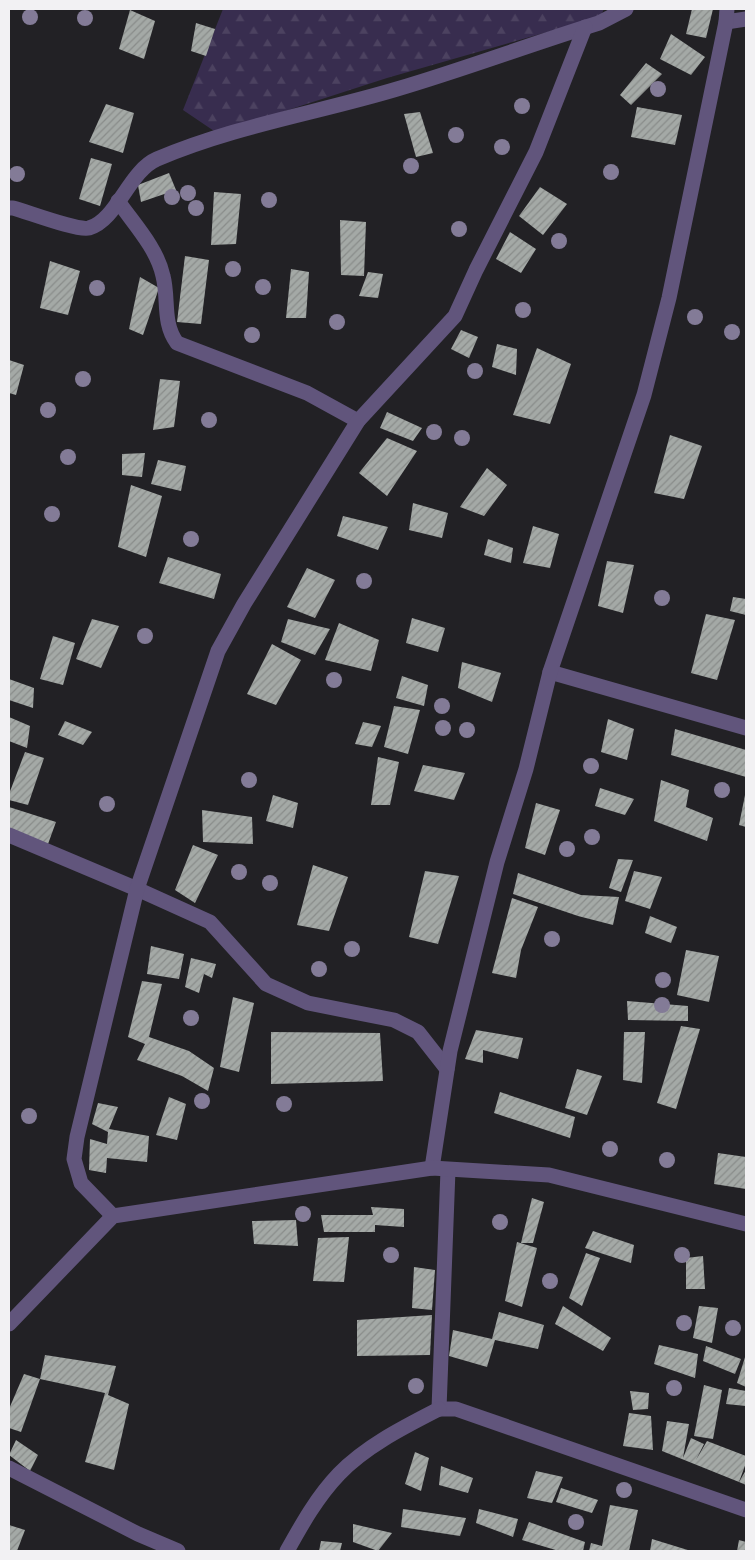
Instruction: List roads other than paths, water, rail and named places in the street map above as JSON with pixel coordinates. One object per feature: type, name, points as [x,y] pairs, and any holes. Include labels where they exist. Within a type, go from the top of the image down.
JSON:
[{"type":"street","points":[[9,208],[87,228],[101,223],[140,172],[154,160],[216,138],[396,89],[599,22],[626,9]]},
{"type":"street","points":[[432,1168],[447,1069],[497,862],[526,769],[550,672],[644,395],[669,298],[726,15],[746,19]]},
{"type":"street","points":[[113,1216],[80,1183],[74,1159],[77,1137],[137,889],[218,650],[244,604],[358,421],[455,316],[476,270],[536,152],[584,27]]},
{"type":"street","points":[[118,201],[153,250],[160,265],[164,277],[168,328],[176,343],[307,393],[358,421]]},
{"type":"street","points":[[550,672],[746,728]]},
{"type":"street","points":[[9,835],[210,922],[266,984],[308,1004],[394,1020],[418,1032],[447,1069]]},
{"type":"street","points":[[9,1324],[113,1216],[432,1168],[549,1175],[746,1224]]},
{"type":"street","points":[[439,1409],[448,1170]]},
{"type":"street","points":[[287,1551],[308,1513],[339,1474],[377,1443],[439,1409],[456,1409],[746,1510]]},
{"type":"street","points":[[9,1468],[138,1534],[178,1551]]}]
